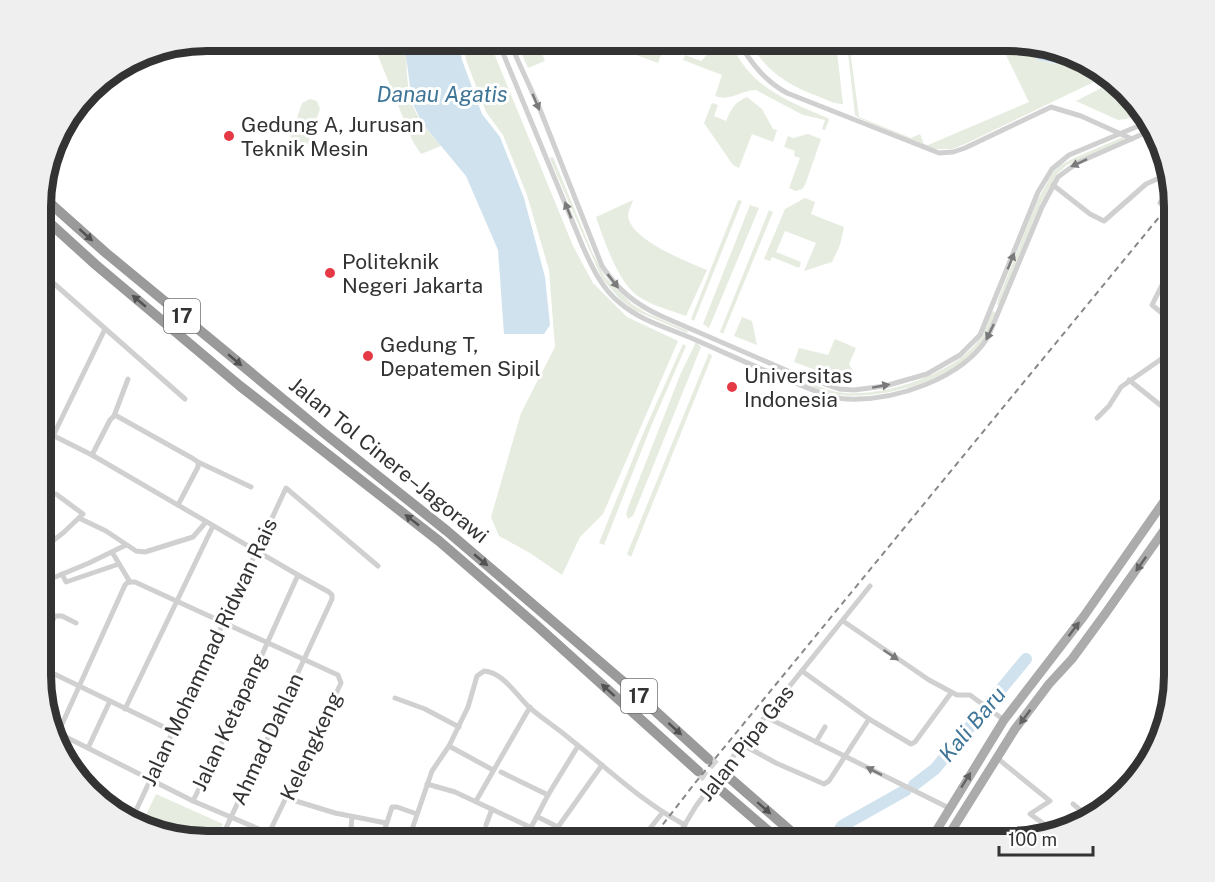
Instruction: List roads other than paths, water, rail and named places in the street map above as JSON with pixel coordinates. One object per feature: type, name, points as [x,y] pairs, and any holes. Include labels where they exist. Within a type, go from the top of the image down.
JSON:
[{"type":"highway","name":"Jalan Tol Cinere–Jagorawi","points":[[51,204],[106,253],[315,426],[447,531],[603,664],[708,759]]},
{"type":"highway","name":"Jalan Tol Cinere–Jagorawi","points":[[51,224],[240,386],[439,541],[698,771]]},
{"type":"highway","points":[[725,774],[791,831]]},
{"type":"highway","points":[[716,786],[768,831]]},
{"type":"main road","points":[[936,831],[1004,720],[1084,616],[1164,502]]},
{"type":"main road","points":[[952,831],[997,758],[1046,687],[1072,659],[1164,530]]},
{"type":"main road","points":[[1036,679],[1046,687]]},
{"type":"street","points":[[514,51],[602,266],[618,288],[641,307],[788,370],[839,389],[885,386],[927,374],[960,355],[980,334],[1047,175],[1062,159],[1141,125]]},
{"type":"street","points":[[744,51],[764,76],[787,93],[939,153],[965,148],[1051,106],[1081,116],[1132,139]]},
{"type":"street","points":[[503,52],[588,259],[611,295],[637,315],[803,386],[838,398],[882,396],[925,384],[961,366],[974,356],[983,344],[1000,310],[1053,185],[1062,172],[1145,133]]},
{"type":"street","points":[[544,151],[554,148]]},
{"type":"street","points":[[1053,185],[1090,214],[1104,220],[1146,184],[1161,177]]},
{"type":"street","points":[[1160,203],[1164,198]]},
{"type":"street","points":[[51,281],[185,399]]},
{"type":"street","points":[[1164,281],[1152,305],[1164,315]]},
{"type":"street","points":[[992,307],[1000,310]]},
{"type":"street","points":[[105,328],[53,436],[92,455],[298,575]]},
{"type":"street","points":[[1097,418],[1109,406],[1121,387],[1164,357]]},
{"type":"street","points":[[92,455],[114,416],[128,379]]},
{"type":"street","points":[[1129,380],[1164,408]]},
{"type":"street","points":[[114,416],[198,462],[251,487]]},
{"type":"street","points":[[178,505],[198,467],[198,462]]},
{"type":"street","name":"Jalan Mohammad Ridwan Rais","points":[[135,813],[286,488],[378,566]]},
{"type":"street","points":[[51,494],[56,494],[82,513],[80,518],[51,541]]},
{"type":"street","points":[[80,518],[106,531],[136,551],[151,552],[195,536],[206,522]]},
{"type":"street","points":[[125,709],[213,526]]},
{"type":"street","points":[[51,580],[126,545]]},
{"type":"street","points":[[59,725],[125,585],[130,582],[112,552]]},
{"type":"street","points":[[62,574],[66,582],[119,564]]},
{"type":"street","name":"Jalan Ketapang","points":[[193,801],[298,575]]},
{"type":"street","name":"Ahmad Dahlan","points":[[224,831],[333,596],[298,575]]},
{"type":"street","name":"Kelengkeng","points":[[130,582],[176,600],[265,644],[338,675],[341,681],[270,831]]},
{"type":"street","name":"Jalan Pipa Gas","points":[[681,831],[701,799],[870,586]]},
{"type":"street","points":[[51,624],[55,616],[62,616],[76,623]]},
{"type":"street","points":[[843,621],[904,664],[951,693],[959,696],[970,695],[1004,720]]},
{"type":"street","points":[[412,831],[432,771],[459,726],[470,701],[477,676],[482,671],[490,671],[506,683],[530,707],[578,746],[663,812],[685,825]]},
{"type":"street","points":[[802,671],[908,743],[913,743],[951,693]]},
{"type":"street","points":[[51,672],[172,731]]},
{"type":"street","points":[[395,698],[425,709],[459,726]]},
{"type":"street","points":[[88,748],[110,701]]},
{"type":"street","points":[[476,801],[530,707]]},
{"type":"street","points":[[766,717],[949,808]]},
{"type":"street","points":[[743,745],[776,763],[824,784],[829,781],[869,718]]},
{"type":"street","points":[[816,742],[825,727]]},
{"type":"street","name":"Jalan Ketapang","points":[[64,736],[193,801],[264,831]]},
{"type":"street","points":[[448,746],[493,770]]},
{"type":"street","points":[[530,831],[548,795],[578,746]]},
{"type":"street","points":[[997,758],[1050,801],[1030,814],[1047,826]]},
{"type":"street","points":[[537,817],[558,827],[602,765]]},
{"type":"street","points":[[501,772],[548,795]]},
{"type":"street","points":[[428,784],[476,801],[532,828]]},
{"type":"street","points":[[286,798],[352,817],[386,823]]},
{"type":"street","points":[[1073,804],[1083,812]]},
{"type":"street","points":[[384,831],[390,810],[394,807],[417,814]]},
{"type":"street","points":[[486,825],[492,809]]},
{"type":"street","points":[[648,831],[663,812]]},
{"type":"street","points":[[351,831],[352,817]]},
{"type":"water","name":"Danau Agatis","points":[[406,51],[461,51],[482,114],[500,137],[524,198],[545,277],[550,325],[544,334],[504,334],[498,250],[466,176],[422,123],[412,102]]},
{"type":"water","points":[[1034,53],[1073,65],[1069,66],[1037,60]]},
{"type":"waterway","name":"Kali Baru","points":[[914,785],[935,769],[1026,659]]},
{"type":"waterway","name":"Kali Baru","points":[[839,831],[842,826],[906,790]]},
{"type":"tunnel","points":[[708,759],[725,774]]},
{"type":"tunnel","points":[[698,771],[716,786]]},
{"type":"railway","points":[[658,831],[1164,211]]},
{"type":"place","name":"Gedung A, Jurusan Teknik Mesin","points":[[229,136]]},
{"type":"place","name":"Politeknik Negeri Jakarta","points":[[330,273]]},
{"type":"place","name":"Gedung T, Depatemen Sipil","points":[[368,356]]},
{"type":"place","name":"Universitas Indonesia","points":[[732,387]]}]
